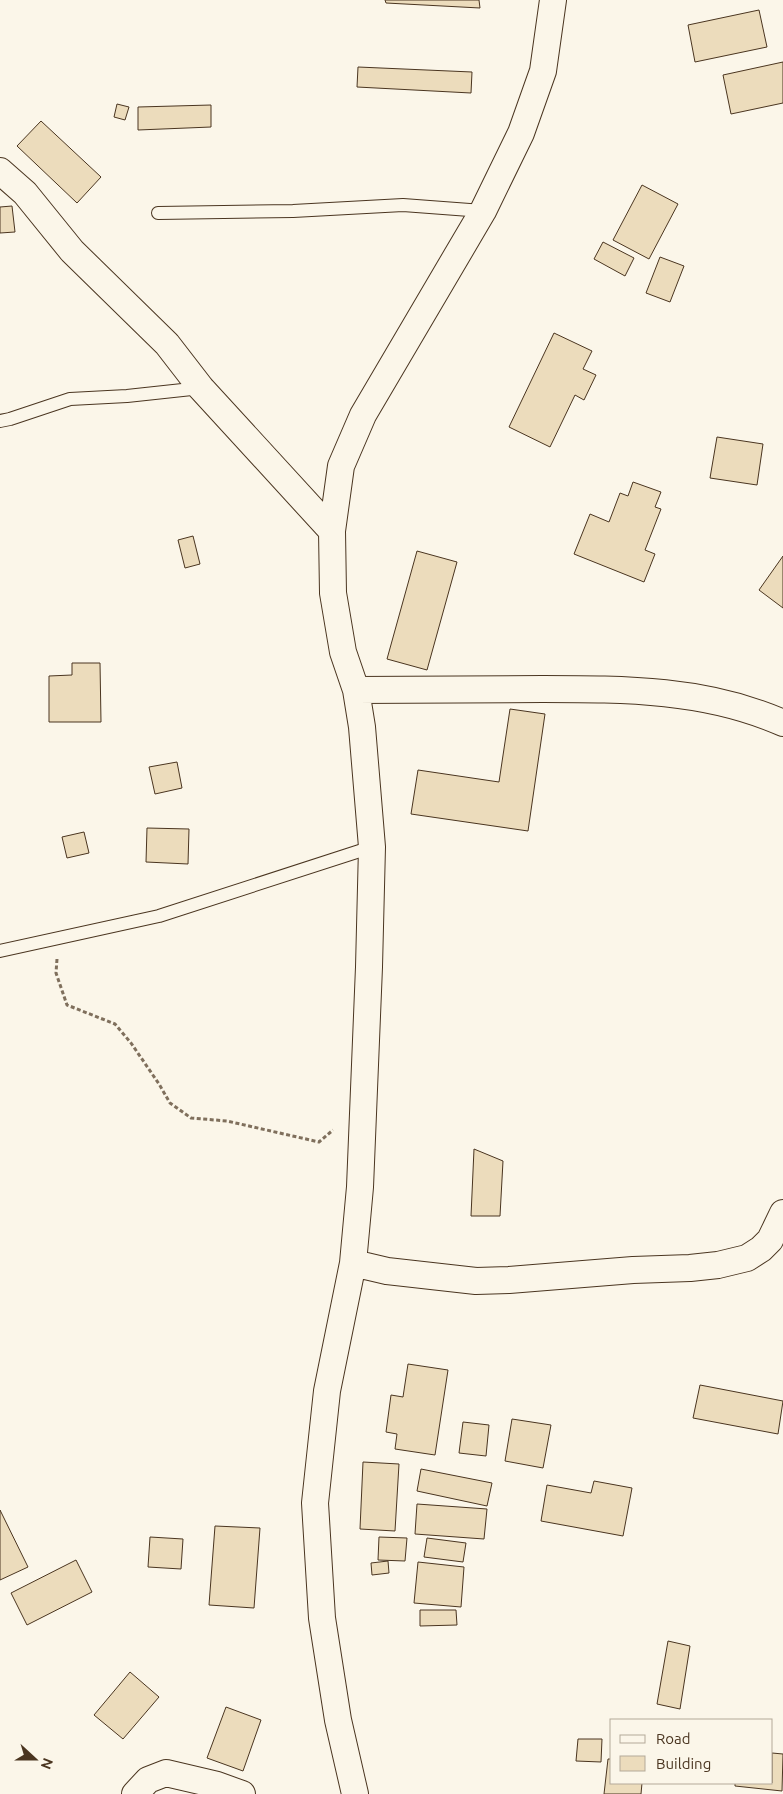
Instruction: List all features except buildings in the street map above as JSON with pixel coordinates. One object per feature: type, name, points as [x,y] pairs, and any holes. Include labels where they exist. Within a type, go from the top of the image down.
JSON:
[{"type":"street","points":[[355,1794],[338,1720],[322,1618],[314,1502],[327,1391],[353,1263],[360,1187],[372,847],[362,726],[356,690],[343,652],[334,593],[332,531],[341,466],[363,414],[483,211],[521,133],[543,71],[553,0]]},
{"type":"street","points":[[0,171],[25,193],[72,251],[167,344],[201,388],[332,531]]},
{"type":"street","points":[[356,690],[634,690],[683,694],[768,716],[783,723]]},
{"type":"street","points":[[353,1263],[388,1271],[476,1280],[708,1266],[747,1258],[761,1249],[770,1240],[783,1213]]},
{"type":"street","points":[[134,1794],[148,1780],[166,1773],[217,1785],[242,1794]]},
{"type":"lane","points":[[158,213],[293,211],[403,204],[483,211]]},
{"type":"lane","points":[[0,421],[70,399],[127,396],[201,388]]},
{"type":"lane","points":[[0,951],[159,916],[372,847]]},
{"type":"path","points":[[58,939],[56,973],[67,1005],[115,1024],[137,1051],[170,1103],[191,1118],[227,1122],[319,1142],[363,1102]]}]
